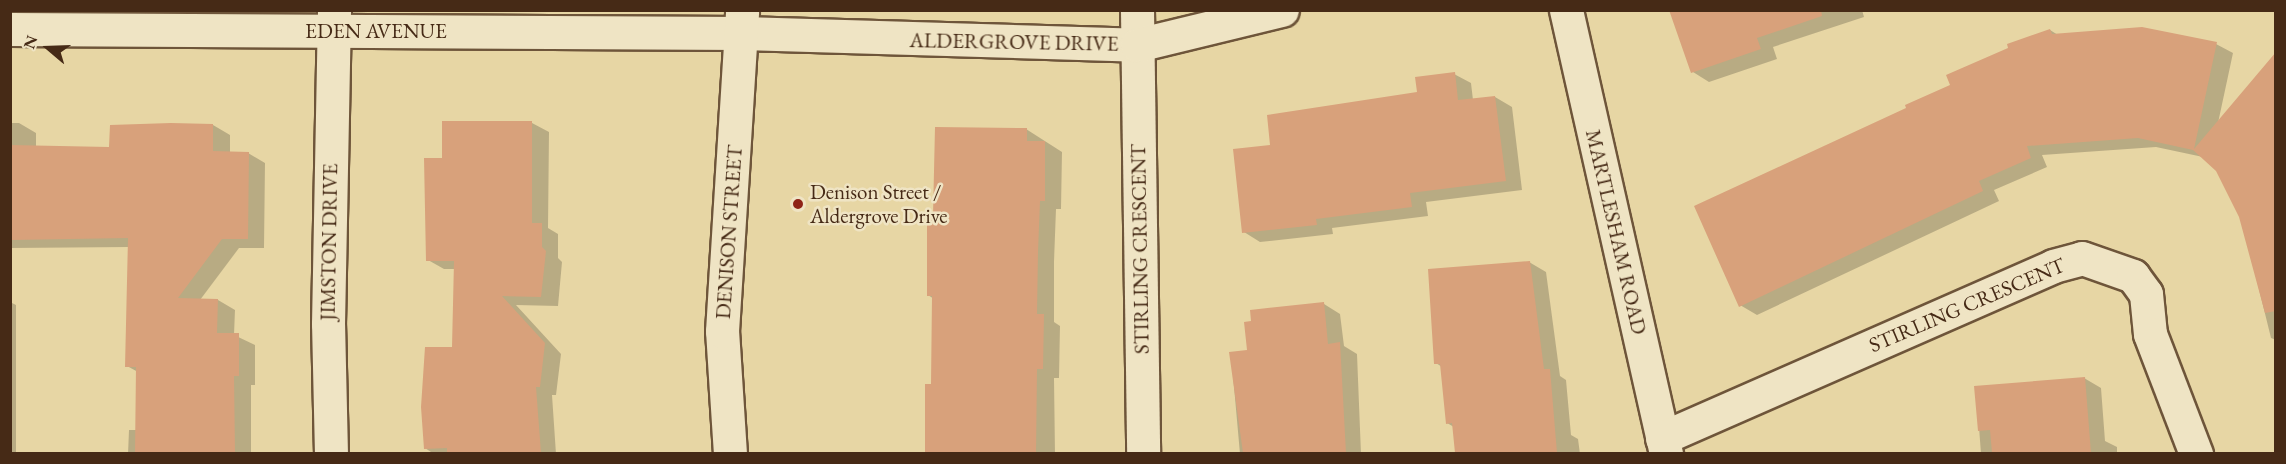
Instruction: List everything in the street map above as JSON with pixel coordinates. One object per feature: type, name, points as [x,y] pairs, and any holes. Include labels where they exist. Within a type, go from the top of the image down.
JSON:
[{"type":"street","name":"STIRLING CRESCENT","points":[[1137,10],[1143,453]]},
{"type":"street","name":"ALDERGROVE DRIVE","points":[[742,22],[1137,45],[1282,10]]},
{"type":"street","name":"MARTLESHAM ROAD","points":[[1566,10],[1664,446]]},
{"type":"street","name":"EDEN AVENUE","points":[[10,29],[334,21],[742,22]]},
{"type":"street","name":"JIMSTON DRIVE","points":[[331,453],[328,324],[334,21]]},
{"type":"street","name":"DENISON STREET","points":[[730,453],[722,331],[742,22]]},
{"type":"street","name":"STIRLING CRESCENT","points":[[1664,446],[2053,266],[2082,258],[2133,276],[2146,294],[2150,334],[2196,453]]},
{"type":"building","points":[[1669,10],[1821,10],[1822,16],[1757,38],[1761,49],[1691,73]]},
{"type":"building","points":[[2142,27],[2217,42],[2194,149],[2276,52],[2276,311],[2265,313],[2239,217],[2216,171],[2193,150],[2138,138],[2027,146],[2031,158],[1979,181],[1983,191],[1739,307],[1694,206],[1906,108],[1905,105],[1950,85],[1946,75],[2008,48],[2007,44],[2050,29],[2052,34]]},
{"type":"building","points":[[1455,72],[1458,100],[1495,96],[1506,181],[1410,193],[1412,207],[1316,219],[1317,225],[1242,233],[1233,149],[1270,145],[1267,115],[1417,92],[1415,77]]},
{"type":"building","points":[[442,121],[532,121],[532,223],[542,223],[542,247],[546,251],[541,297],[502,296],[545,343],[540,387],[536,387],[541,453],[447,453],[447,448],[424,449],[421,407],[425,347],[452,347],[454,261],[426,261],[424,158],[442,158]]},
{"type":"building","points":[[213,124],[213,151],[249,152],[248,239],[222,239],[178,298],[218,299],[217,333],[239,333],[239,376],[234,376],[235,453],[135,453],[136,367],[125,367],[128,238],[10,240],[10,145],[109,147],[110,125]]},
{"type":"building","points":[[935,127],[1027,128],[1027,141],[1045,141],[1045,201],[1040,201],[1037,314],[1044,314],[1043,369],[1037,369],[1036,453],[925,453],[925,384],[931,384],[932,296],[927,296],[927,215],[933,215]]},
{"type":"building","points":[[1530,261],[1544,369],[1550,369],[1557,453],[1455,453],[1452,423],[1446,424],[1440,364],[1434,364],[1428,269]]},
{"type":"building","points":[[1324,302],[1328,344],[1340,342],[1346,453],[1243,453],[1229,352],[1247,350],[1244,322],[1251,321],[1250,310]]},
{"type":"building","points":[[2085,377],[2091,453],[1992,453],[1990,430],[1978,431],[1974,386]]},
{"type":"place","name":"Denison Street / Aldergrove Drive","points":[[798,204]]}]
